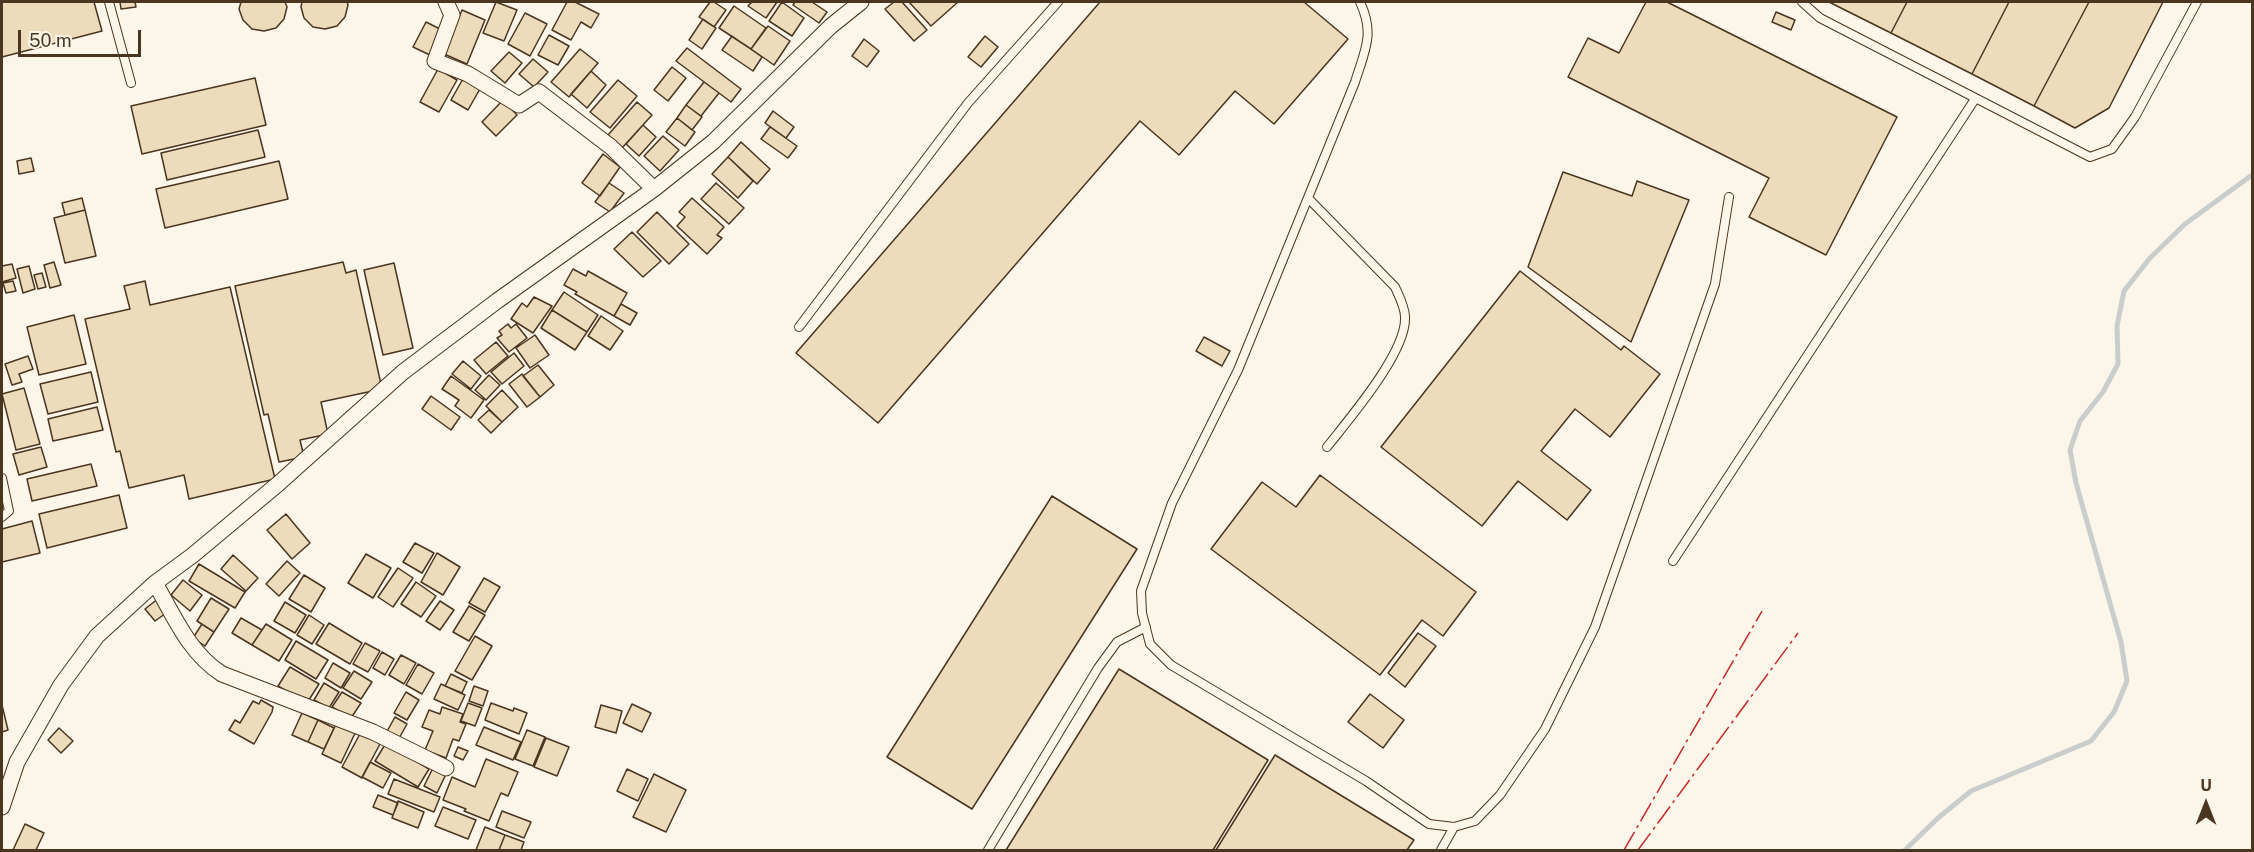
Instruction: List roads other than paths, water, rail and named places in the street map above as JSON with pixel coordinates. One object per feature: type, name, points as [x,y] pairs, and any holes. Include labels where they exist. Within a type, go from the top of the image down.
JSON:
[{"type":"street","points":[[446,2],[452,15],[435,60],[468,74],[519,105],[538,92],[558,104],[611,147],[654,189]]},
{"type":"street","points":[[2,807],[17,762],[61,685],[97,636],[155,583],[193,555],[278,484],[403,372],[497,301],[654,189],[712,142],[831,26],[861,2]]},
{"type":"street","points":[[155,583],[186,638],[210,666],[232,678],[373,732],[446,768]]},
{"type":"lane","points":[[109,2],[131,82]]},
{"type":"lane","points":[[799,327],[968,104],[1058,2]]},
{"type":"lane","points":[[1360,2],[1368,20],[1368,40],[1355,82],[1238,370],[1172,503],[1141,591],[1142,612],[1150,644],[1170,665],[1366,781],[1429,824],[1454,827],[1475,820],[1500,795],[1545,729],[1595,627],[1715,284],[1729,197]]},
{"type":"lane","points":[[1802,2],[1820,18],[2090,157],[2112,149],[2135,117],[2197,2]]},
{"type":"lane","points":[[1672,561],[1975,99]]},
{"type":"lane","points":[[1308,198],[1395,287],[1402,301],[1405,317],[1403,334],[1390,360],[1365,398],[1327,447]]},
{"type":"lane","points":[[2,478],[9,511],[2,517]]},
{"type":"lane","points":[[988,850],[1098,668],[1117,642],[1146,627]]},
{"type":"lane","points":[[1441,850],[1454,827]]},
{"type":"waterway","points":[[1905,850],[1938,818],[1971,791],[2091,741],[2114,712],[2127,681],[2121,642],[2076,483],[2070,450],[2080,421],[2103,392],[2118,364],[2117,326],[2124,291],[2150,258],[2185,224],[2252,175]]}]
